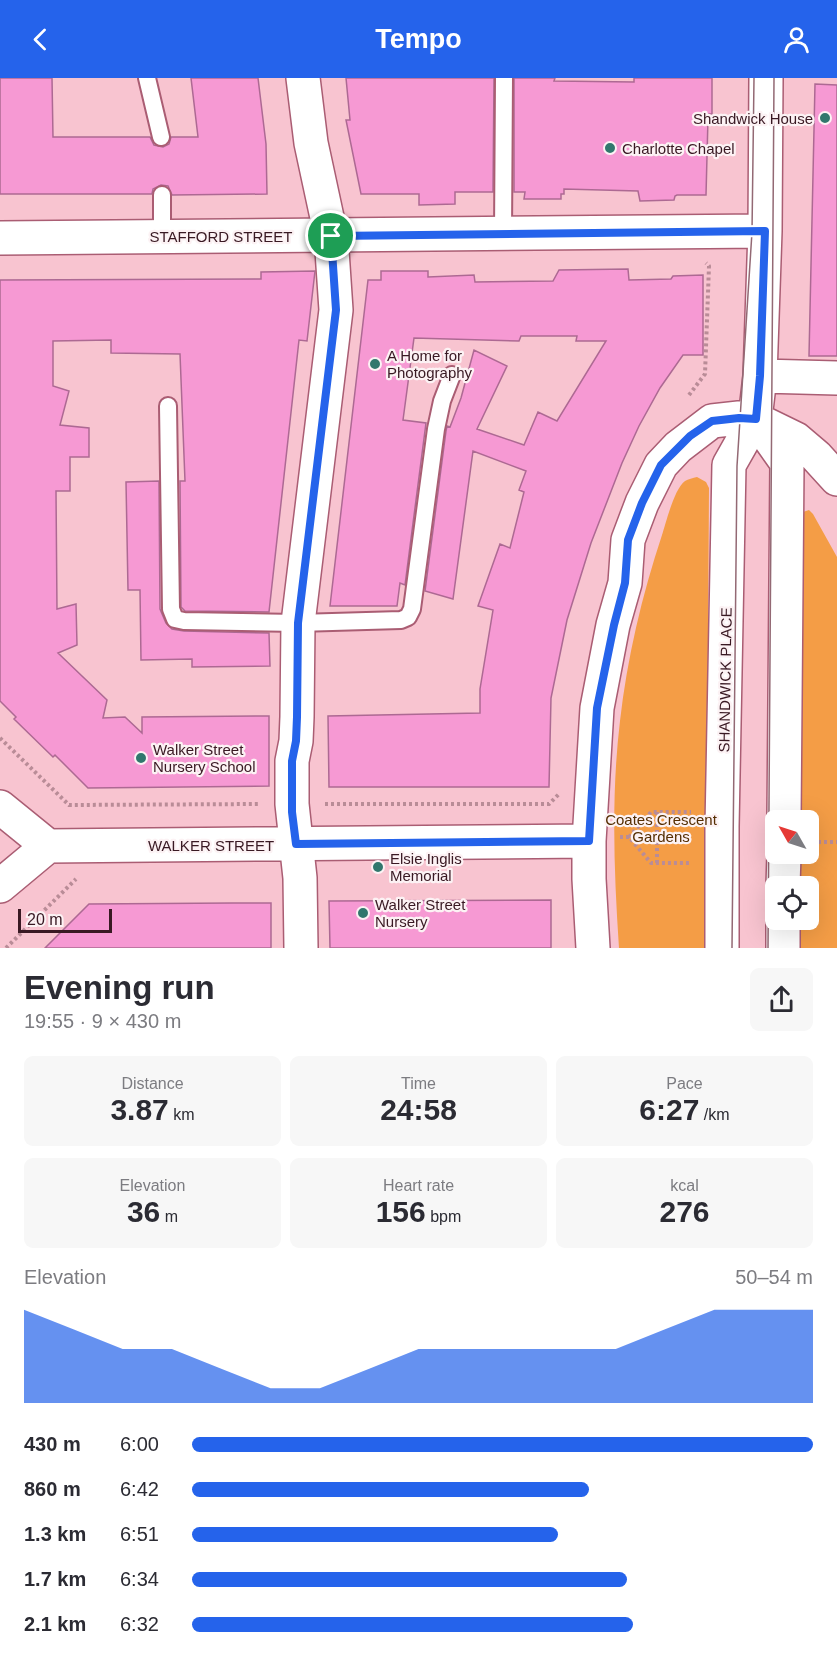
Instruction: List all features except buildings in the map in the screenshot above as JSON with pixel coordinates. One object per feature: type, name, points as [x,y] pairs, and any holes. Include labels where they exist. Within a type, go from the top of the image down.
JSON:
[{"type":"street","points":[[301,948],[300,878],[292,812],[292,772],[297,729],[298,623],[336,310],[331,236],[311,142],[303,78]]},
{"type":"street","name":"SHANDWICK PLACE","points":[[722,948],[722,816],[729,465],[756,419],[760,376],[765,231],[766,78]]},
{"type":"street","name":"STAFFORD STREET","points":[[0,238],[765,231]]},
{"type":"street","points":[[760,376],[837,378]]},
{"type":"street","points":[[756,419],[787,463],[784,810]]},
{"type":"street","points":[[593,948],[589,841],[597,708],[611,635],[625,583],[628,540],[642,503],[661,465],[690,436],[712,421],[756,419],[796,439],[837,479]]},
{"type":"street","points":[[0,807],[48,846],[0,886]]},
{"type":"street","name":"WALKER STREET","points":[[48,846],[589,841]]},
{"type":"street","points":[[783,930],[783,948]]},
{"type":"lane","points":[[147,78],[161,137]]},
{"type":"lane","points":[[503,234],[504,78]]},
{"type":"lane","points":[[162,195],[162,237]]},
{"type":"lane","points":[[168,406],[171,609],[175,619],[298,623],[400,620],[408,617],[412,609],[436,429],[442,401],[452,375]]},
{"type":"path","points":[[685,400],[705,374],[709,266],[700,256]]},
{"type":"path","points":[[0,738],[69,805],[267,804]]},
{"type":"path","points":[[315,804],[549,804]]},
{"type":"path","points":[[589,841],[629,837],[651,812],[692,812]]},
{"type":"path","points":[[657,812],[657,863]]},
{"type":"path","points":[[629,837],[651,863],[691,863]]},
{"type":"path","points":[[819,845],[837,842]]},
{"type":"path","points":[[6,948],[76,879],[87,879]]},
{"type":"green space","name":"Coates Crescent Gardens","points":[[697,477],[706,482],[709,488],[706,948],[619,948],[614,806],[617,749],[627,674],[642,604],[671,506],[681,485],[686,480]]},
{"type":"green space","points":[[809,510],[813,514],[837,557],[837,948],[796,948],[796,930],[819,930],[819,876],[797,876],[797,864],[819,864],[819,810],[797,810],[803,512]]},
{"type":"tram line","points":[[732,948],[737,466],[752,232],[754,78]]},
{"type":"tram line","points":[[768,948],[774,78]]},
{"type":"place","name":"Shandwick House","points":[[825,118]]},
{"type":"place","name":"Charlotte Chapel","points":[[610,148]]},
{"type":"place","name":"A Home for Photography","points":[[375,364]]},
{"type":"place","name":"Walker Street Nursery School","points":[[141,758]]},
{"type":"place","name":"Elsie Inglis Memorial","points":[[378,867]]},
{"type":"place","name":"Walker Street Nursery","points":[[363,913]]},
{"type":"route","points":[[765,231],[760,376],[756,419],[712,421],[678,447],[661,465],[642,503],[628,540],[625,583],[597,708],[589,841],[296,844],[292,812],[292,761],[296,741],[298,623],[336,310],[331,236],[765,231]]}]
